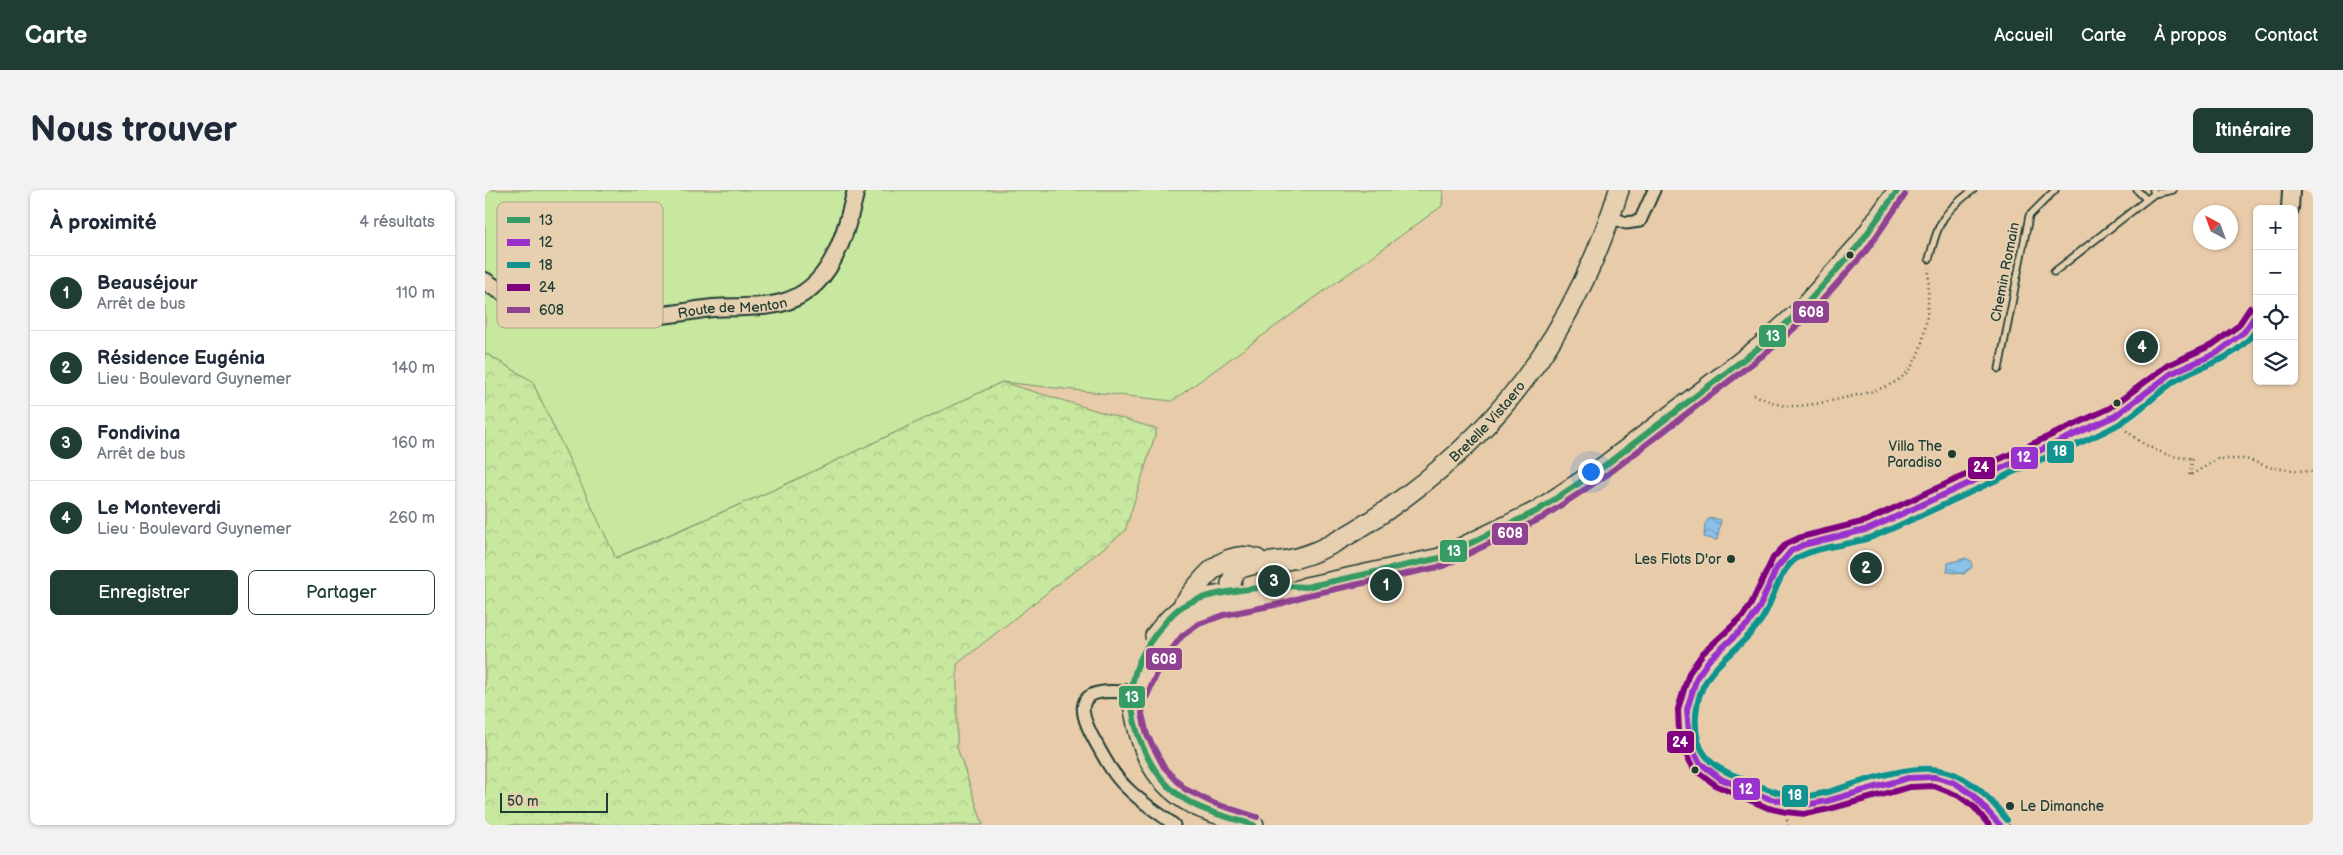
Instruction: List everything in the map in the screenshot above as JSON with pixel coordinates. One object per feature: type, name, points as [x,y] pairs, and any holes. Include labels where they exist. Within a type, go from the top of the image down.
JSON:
[{"type":"main road","name":"Route de Menton","points":[[663,313],[779,304],[804,293],[827,270],[846,232],[856,190]]},
{"type":"main road","name":"Bretelle Vistaero","points":[[1222,599],[1235,571],[1265,561],[1287,560],[1329,545],[1376,518],[1421,485],[1463,450],[1498,413],[1530,373],[1560,329],[1585,280],[1619,190]]},
{"type":"main road","points":[[1182,606],[1197,600],[1222,599],[1290,586],[1305,587],[1440,558],[1537,511],[1603,467],[1765,342],[1801,310],[1859,245],[1898,190]]},
{"type":"main road","points":[[2290,205],[2291,190]]},
{"type":"main road","name":"Route de Menton","points":[[485,281],[497,289]]},
{"type":"main road","points":[[2000,825],[1990,811],[1973,794],[1955,783],[1935,776],[1913,778],[1814,804],[1795,805],[1767,799],[1731,783],[1700,764],[1692,751],[1687,725],[1689,695],[1697,675],[1710,660],[1748,625],[1780,563],[1792,550],[1807,543],[1834,539],[1869,529],[2115,416],[2172,373],[2217,353],[2244,332],[2253,319]]},
{"type":"main road","name":"Bretelle Vistaero","points":[[1134,697],[1135,674],[1152,640],[1163,625],[1211,572],[1229,558],[1251,557],[1265,561]]},
{"type":"main road","points":[[1211,572],[1222,599]]},
{"type":"main road","points":[[1222,599],[1212,609],[1178,627],[1156,651],[1134,697],[1135,722],[1141,742],[1155,772],[1172,790],[1193,805],[1254,825]]},
{"type":"street","points":[[1610,217],[1627,223],[1640,221],[1654,190]]},
{"type":"street","points":[[1134,697],[1112,690],[1097,692],[1086,699],[1082,711],[1085,724],[1111,770],[1125,787],[1174,825]]},
{"type":"lane","points":[[1929,260],[1939,224],[1954,204],[1973,190]]},
{"type":"lane","name":"Chemin Romain","points":[[1999,368],[2029,216],[2055,190]]},
{"type":"lane","points":[[2137,190],[2146,200]]},
{"type":"lane","points":[[2054,272],[2154,192],[2173,190]]},
{"type":"path","points":[[1753,395],[1785,406],[1834,401],[1871,392],[1896,381],[1909,369],[1919,350],[1928,316],[1929,260]]},
{"type":"path","points":[[2115,416],[2130,435],[2168,455],[2193,458],[2189,476],[2218,459],[2246,459],[2272,468],[2313,472]]},
{"type":"path","points":[[1789,820],[1789,825]]},
{"type":"green space","points":[[485,190],[1443,190],[1442,206],[1172,401],[1002,382],[778,488],[615,558],[532,381],[485,353]]},
{"type":"green space","points":[[485,353],[532,381],[616,558],[778,488],[1002,382],[1157,429],[1125,531],[957,664],[957,747],[983,825],[485,825]]},
{"type":"water","points":[[1710,517],[1721,520],[1717,540],[1704,537],[1705,524]]},
{"type":"water","points":[[1966,558],[1971,561],[1972,567],[1964,574],[1947,572],[1948,563]]},
{"type":"transit line","name":"13","points":[[1254,825],[1225,817],[1188,802],[1169,787],[1150,762],[1143,748],[1134,718],[1132,703],[1133,680],[1145,650],[1154,636],[1179,608],[1208,596],[1261,588],[1306,587],[1440,558],[1537,511],[1603,467],[1765,343],[1801,310],[1859,245],[1898,190]]},
{"type":"transit line","name":"608","points":[[1257,817],[1213,803],[1185,789],[1164,767],[1147,735],[1142,714],[1143,705],[1162,662],[1182,636],[1199,624],[1224,615],[1443,566],[1542,518],[1608,474],[1771,349],[1808,316],[1866,251],[1905,195]]},
{"type":"transit line","name":"24","points":[[1989,825],[1974,807],[1959,796],[1934,786],[1910,787],[1805,814],[1768,808],[1717,786],[1694,769],[1681,745],[1678,709],[1689,673],[1703,653],[1742,617],[1751,604],[1773,558],[1786,544],[1801,537],[1866,521],[2110,408],[2168,365],[2212,345],[2238,326],[2250,308]]},
{"type":"transit line","name":"12","points":[[2000,825],[1972,794],[1955,783],[1935,777],[1908,778],[1827,801],[1805,805],[1770,799],[1721,779],[1700,763],[1690,743],[1687,709],[1697,677],[1709,660],[1749,623],[1759,608],[1776,569],[1791,551],[1803,545],[1869,529],[2115,416],[2172,373],[2217,353],[2244,332],[2253,319]]},
{"type":"transit line","name":"18","points":[[2007,820],[1989,799],[1972,784],[1955,775],[1938,770],[1900,771],[1824,793],[1806,796],[1776,792],[1731,774],[1710,761],[1703,752],[1699,742],[1696,732],[1696,715],[1704,684],[1712,672],[1742,643],[1762,619],[1785,570],[1797,558],[1813,551],[1875,536],[2108,430],[2134,414],[2175,381],[2229,355],[2253,334]]},
{"type":"place","name":"Le Monteverdi","points":[[2142,347]]},
{"type":"place","name":"Villa The Paradiso","points":[[1952,454]]},
{"type":"place","name":"Les Flots D'or","points":[[1731,559]]},
{"type":"place","name":"Résidence Eugénia","points":[[1866,568]]},
{"type":"place","name":"Fondivina","points":[[1274,581]]},
{"type":"place","name":"Beauséjour","points":[[1386,585]]},
{"type":"place","name":"Le Dimanche","points":[[2010,806]]}]
